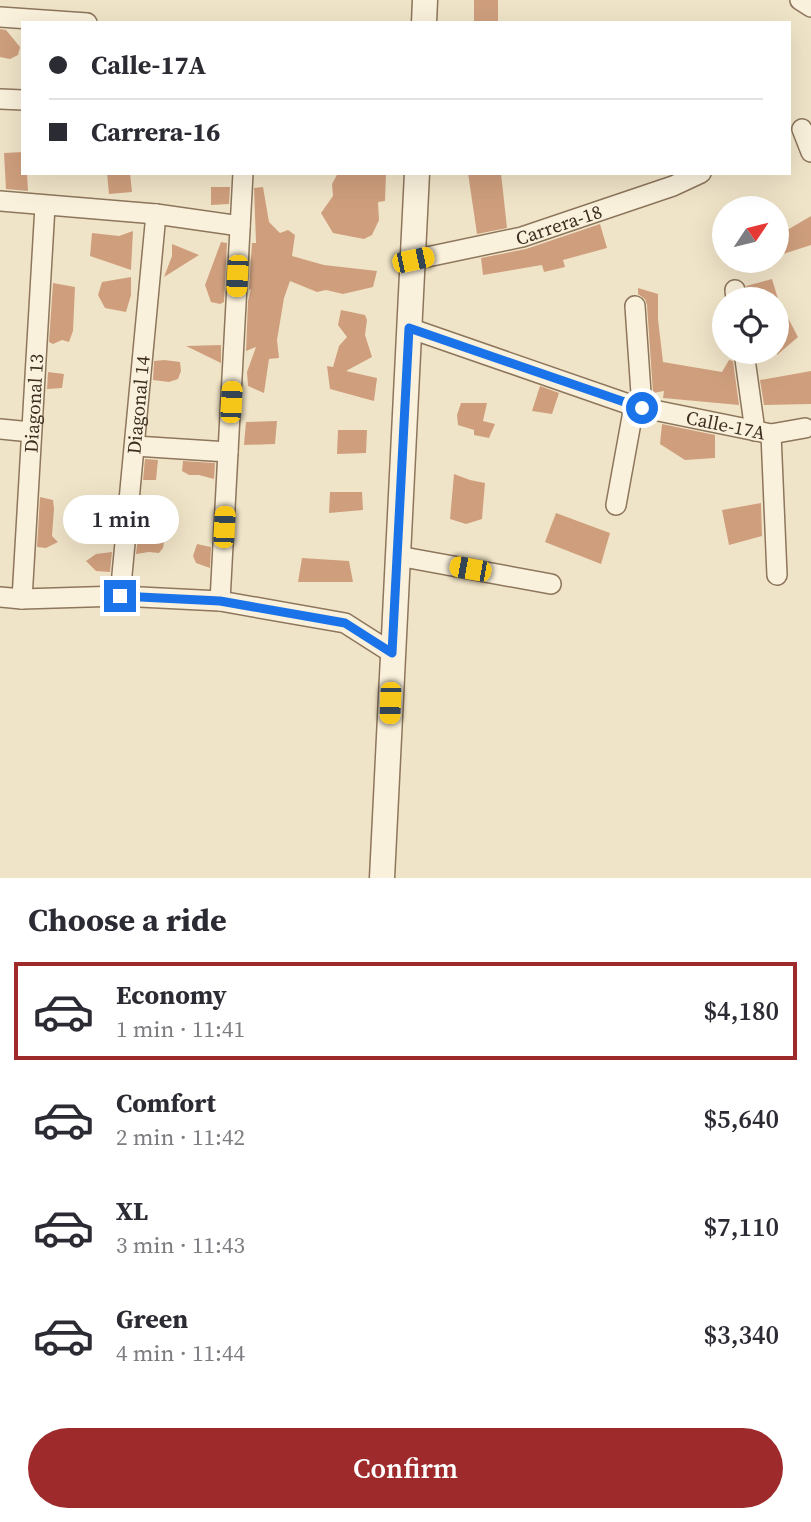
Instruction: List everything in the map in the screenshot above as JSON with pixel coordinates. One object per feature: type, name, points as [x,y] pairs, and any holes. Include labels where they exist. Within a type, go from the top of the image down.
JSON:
[{"type":"street","points":[[424,21],[425,0]]},
{"type":"street","points":[[800,0],[811,7]]},
{"type":"street","points":[[0,18],[52,21]]},
{"type":"street","points":[[0,99],[21,100]]},
{"type":"street","points":[[801,130],[811,152]]},
{"type":"street","points":[[220,601],[243,175]]},
{"type":"street","points":[[382,878],[417,175]]},
{"type":"street","name":"Carrera-18","points":[[413,260],[522,237],[673,186],[697,175]]},
{"type":"street","points":[[0,201],[156,214],[240,226]]},
{"type":"street","name":"Diagonal 13","points":[[22,599],[45,206]]},
{"type":"street","name":"Diagonal 14","points":[[120,596],[156,214]]},
{"type":"street","points":[[616,505],[638,407],[635,306]]},
{"type":"street","name":"Calle-17A","points":[[409,328],[638,407],[763,433],[805,428]]},
{"type":"street","points":[[747,364],[763,433],[777,575]]},
{"type":"street","points":[[0,429],[31,432]]},
{"type":"street","points":[[135,446],[228,452]]},
{"type":"street","points":[[398,556],[551,584]]},
{"type":"street","points":[[0,597],[22,599],[120,596],[220,601],[345,623],[392,653]]},
{"type":"building","points":[[474,0],[498,0],[498,21],[474,21]]},
{"type":"building","points":[[0,29],[6,30],[20,47],[18,55],[10,59],[0,57]]},
{"type":"building","points":[[21,152],[21,175],[27,175],[28,191],[6,189],[4,153]]},
{"type":"building","points":[[107,175],[130,175],[132,192],[109,194]]},
{"type":"building","points":[[337,175],[386,175],[385,201],[378,202],[379,220],[372,235],[364,239],[333,233],[321,213],[333,196],[332,184]]},
{"type":"building","points":[[468,175],[501,175],[507,228],[477,234]]},
{"type":"building","points":[[211,187],[230,187],[229,204],[211,205]]},
{"type":"building","points":[[263,187],[269,222],[280,233],[288,230],[295,235],[292,256],[324,265],[377,271],[373,287],[343,294],[326,290],[317,292],[290,281],[284,298],[277,340],[279,358],[269,359],[264,393],[248,386],[247,372],[256,347],[246,351],[252,243],[256,243],[254,188]]},
{"type":"building","points":[[811,216],[811,245],[789,252],[789,229]]},
{"type":"building","points":[[600,224],[607,248],[563,260],[565,267],[544,272],[542,265],[483,275],[481,258],[526,249]]},
{"type":"building","points":[[133,231],[131,270],[90,256],[92,233],[119,236]]},
{"type":"building","points":[[221,242],[227,243],[224,302],[220,304],[211,302],[205,285]]},
{"type":"building","points":[[172,244],[199,255],[164,277],[172,256]]},
{"type":"building","points":[[131,277],[131,295],[126,312],[105,308],[98,295],[102,282]]},
{"type":"building","points":[[772,279],[774,287],[746,287]]},
{"type":"building","points":[[53,283],[75,287],[73,331],[69,342],[49,342]]},
{"type":"building","points":[[638,288],[658,294],[663,362],[722,372],[727,364],[733,364],[739,405],[663,398],[664,391],[653,393],[647,305],[645,299],[638,294]]},
{"type":"building","points":[[341,310],[365,315],[367,320],[365,335],[372,357],[346,371],[377,378],[374,401],[330,389],[327,366],[333,367],[339,346],[347,337],[338,325]]},
{"type":"building","points":[[789,320],[798,337],[789,345]]},
{"type":"building","points":[[221,345],[221,363],[186,346]]},
{"type":"building","points":[[154,361],[180,362],[178,379],[169,382],[153,380]]},
{"type":"building","points":[[811,371],[811,404],[764,405],[760,380]]},
{"type":"building","points":[[48,372],[64,374],[62,388],[47,389]]},
{"type":"building","points":[[540,386],[559,393],[552,414],[532,411]]},
{"type":"building","points":[[461,403],[487,403],[483,421],[495,424],[489,438],[474,435],[474,430],[458,425],[457,415]]},
{"type":"building","points":[[277,421],[275,444],[244,445],[246,422]]},
{"type":"building","points":[[662,424],[715,435],[715,458],[685,460],[660,444]]},
{"type":"building","points":[[338,430],[367,430],[366,453],[337,454]]},
{"type":"building","points":[[145,459],[158,460],[156,480],[143,480]]},
{"type":"building","points":[[183,461],[215,463],[214,479],[189,475],[182,471]]},
{"type":"building","points":[[454,474],[485,483],[482,519],[466,524],[450,519]]},
{"type":"building","points":[[330,492],[362,492],[363,510],[329,513]]},
{"type":"building","points":[[40,497],[53,500],[52,536],[58,542],[46,548],[37,547]]},
{"type":"building","points":[[761,503],[762,536],[729,545],[722,510]]},
{"type":"building","points":[[556,513],[610,533],[601,564],[545,542]]},
{"type":"building","points":[[150,518],[164,522],[166,531],[163,548],[159,553],[136,554],[139,528]]},
{"type":"building","points":[[197,544],[211,547],[210,568],[196,563],[193,556]]},
{"type":"building","points":[[112,552],[110,572],[96,571],[86,561],[96,554]]},
{"type":"building","points":[[302,558],[349,561],[353,582],[298,582]]},
{"type":"route","points":[[120,596],[220,601],[345,623],[392,653],[409,328],[642,408]]}]
